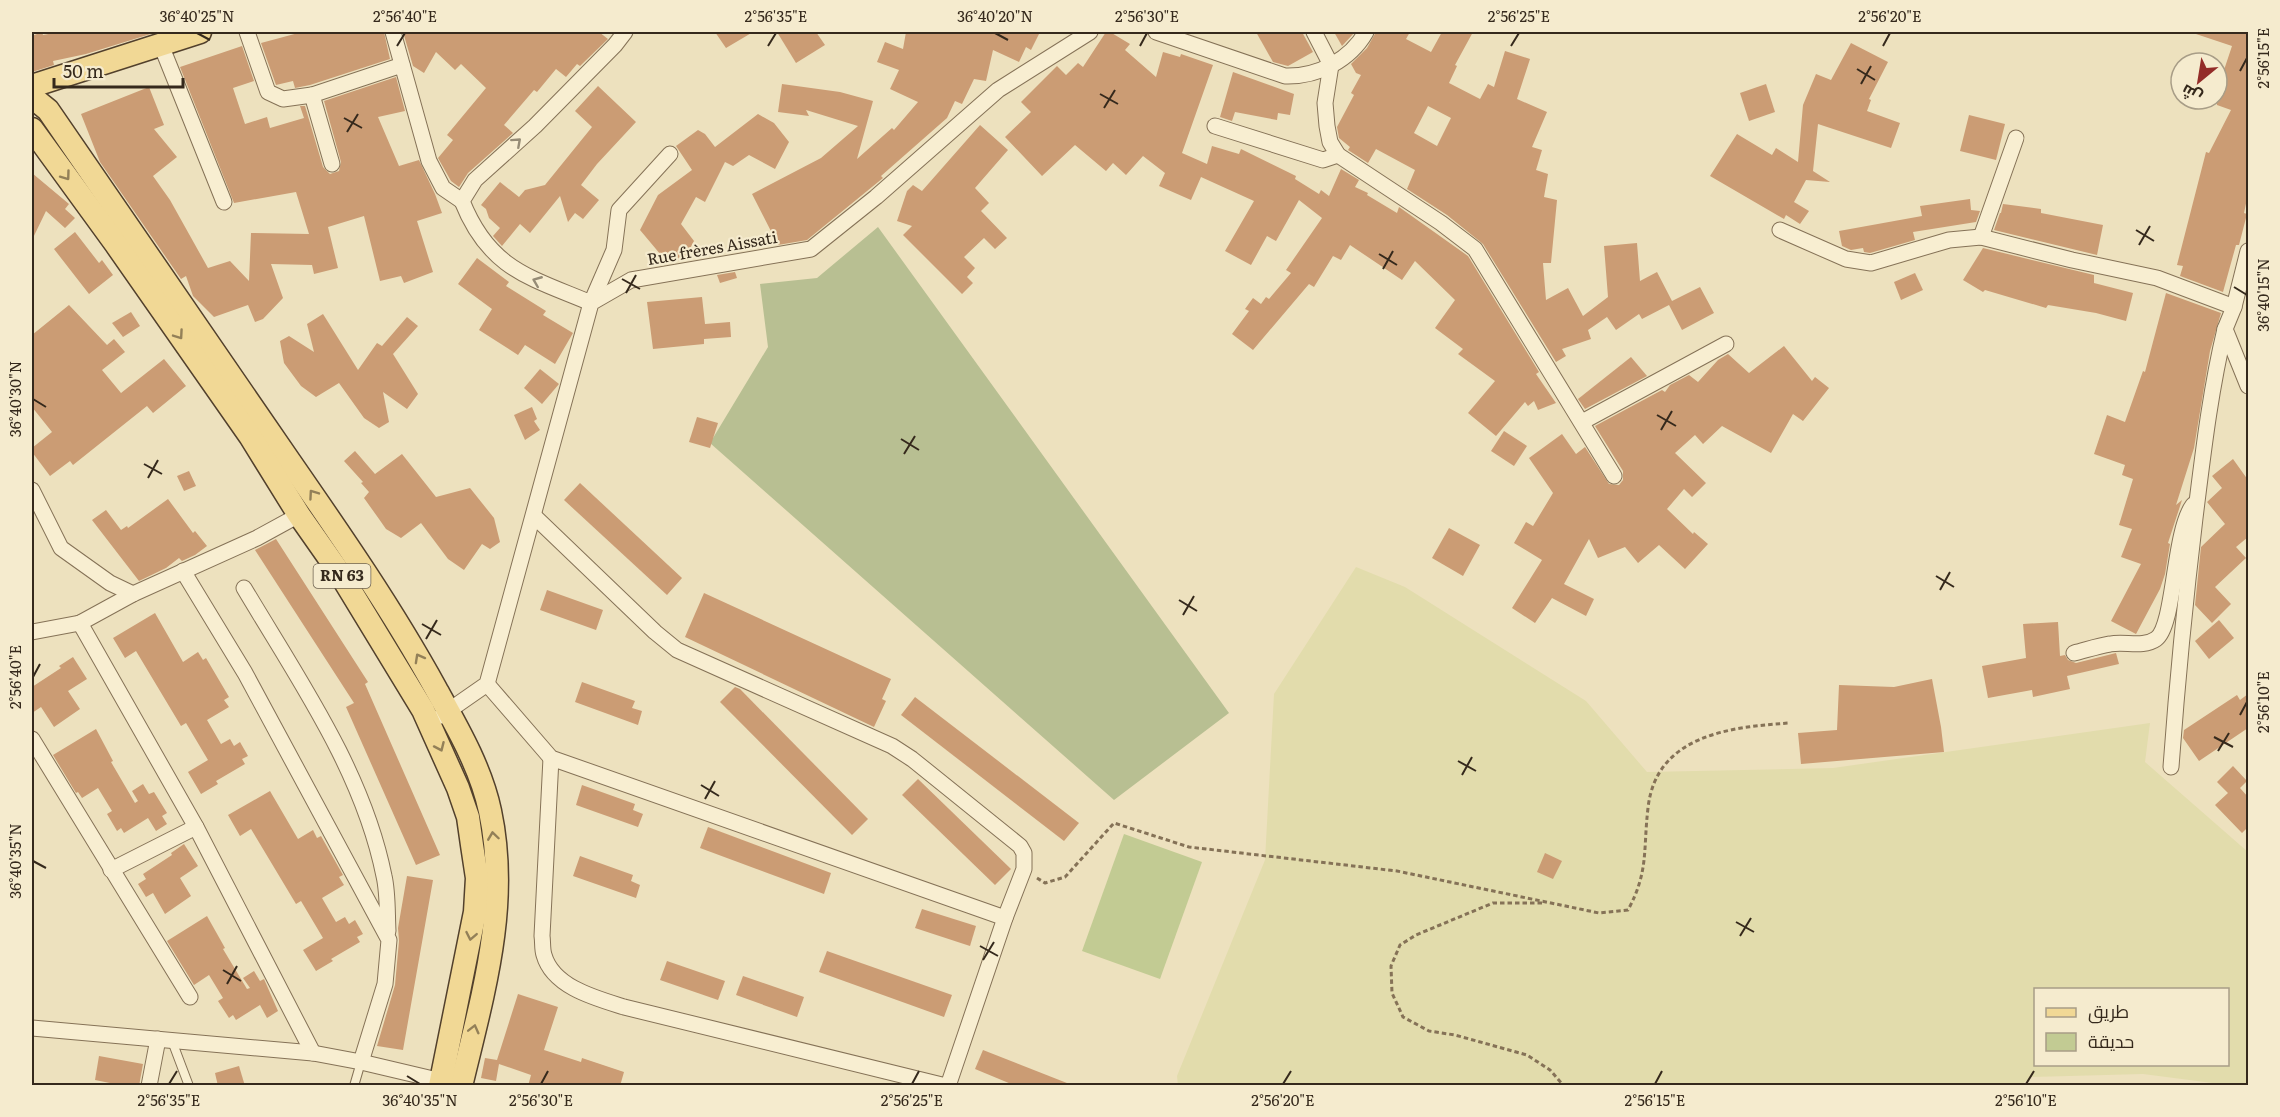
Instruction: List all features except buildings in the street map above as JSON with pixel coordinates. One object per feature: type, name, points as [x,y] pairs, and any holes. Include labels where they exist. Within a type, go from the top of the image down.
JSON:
[{"type":"main road","points":[[200,32],[160,45],[32,97],[48,110],[356,557],[411,643],[448,711],[480,778],[490,810],[498,877],[497,914],[485,987],[450,1084]]},
{"type":"main road","name":"RN 63","points":[[32,129],[116,243],[243,427],[299,515],[339,572],[429,723],[458,788],[468,817],[477,878],[475,912],[450,1084]]},
{"type":"street","points":[[247,32],[268,92],[284,99],[312,95],[402,65]]},
{"type":"street","points":[[393,32],[429,161],[443,188],[462,201],[471,224],[492,253],[524,276],[591,303]]},
{"type":"street","points":[[462,201],[475,180],[535,126],[625,32]]},
{"type":"street","name":"Rue frères Aissati","points":[[591,303],[631,280],[811,249],[876,197],[998,90],[1090,32]]},
{"type":"street","points":[[1156,32],[1285,76],[1307,75],[1331,66],[1351,54],[1366,32]]},
{"type":"street","points":[[1314,32],[1331,66],[1325,103],[1330,141],[1338,155],[1441,222],[1475,249],[1614,476]]},
{"type":"street","points":[[160,45],[224,202]]},
{"type":"street","points":[[312,95],[332,164]]},
{"type":"street","points":[[1215,126],[1323,160],[1338,155]]},
{"type":"street","points":[[1982,237],[2016,138]]},
{"type":"street","points":[[429,723],[487,684],[591,303],[614,250],[619,210],[670,154]]},
{"type":"street","points":[[1780,230],[1846,259],[1871,263],[1949,240],[1982,237],[2072,260],[2157,278],[2234,307]]},
{"type":"street","points":[[2171,767],[2182,631],[2213,379],[2248,251]]},
{"type":"street","points":[[2225,329],[2248,386]]},
{"type":"street","points":[[1582,422],[1726,344]]},
{"type":"street","points":[[32,490],[61,548],[110,583],[133,594]]},
{"type":"street","points":[[2074,653],[2112,643],[2144,643],[2156,639],[2161,634],[2168,611],[2184,523],[2187,512],[2198,498]]},
{"type":"street","points":[[32,632],[80,623],[133,594],[257,538],[299,515]]},
{"type":"street","points":[[534,516],[655,632],[677,650],[892,746],[912,759],[1020,846],[1024,853],[1024,869],[947,1086],[624,1007],[572,988],[554,973],[544,955],[542,936],[550,758]]},
{"type":"street","points":[[183,571],[244,673],[389,940]]},
{"type":"street","points":[[244,588],[348,768],[368,821],[384,877],[389,940],[385,984],[361,1062]]},
{"type":"street","points":[[80,623],[196,827],[313,1053]]},
{"type":"street","points":[[487,684],[550,758],[1005,918]]},
{"type":"street","points":[[32,738],[190,998]]},
{"type":"street","points":[[111,870],[196,827]]},
{"type":"street","points":[[32,1028],[313,1053],[361,1062],[450,1084]]},
{"type":"street","points":[[149,1086],[165,1040]]},
{"type":"lane","points":[[165,1040],[189,1086]]},
{"type":"lane","points":[[354,1086],[361,1062]]},
{"type":"path","points":[[1024,869],[1045,883],[1065,877],[1114,823],[1189,847],[1397,871],[1599,913],[1628,910],[1638,892],[1646,857],[1648,808],[1652,786],[1667,760],[1695,740],[1743,726],[1789,723]]},
{"type":"path","points":[[1548,903],[1493,903],[1408,940],[1400,945],[1391,966],[1392,993],[1403,1017],[1428,1031],[1455,1035],[1527,1056],[1550,1070],[1564,1086]]},
{"type":"shaded area","points":[[1356,567],[1405,587],[1586,701],[1647,772],[1833,768],[2150,723],[2145,762],[2248,852],[2248,1085],[2228,1085],[2143,1074],[2032,1077],[2019,1086],[1178,1086],[1177,1076],[1265,860],[1274,694]]},
{"type":"green space","points":[[878,227],[1229,713],[1114,800],[710,443],[768,347],[760,284],[817,278]]},
{"type":"green space","points":[[1124,834],[1202,862],[1160,979],[1082,951]]}]
